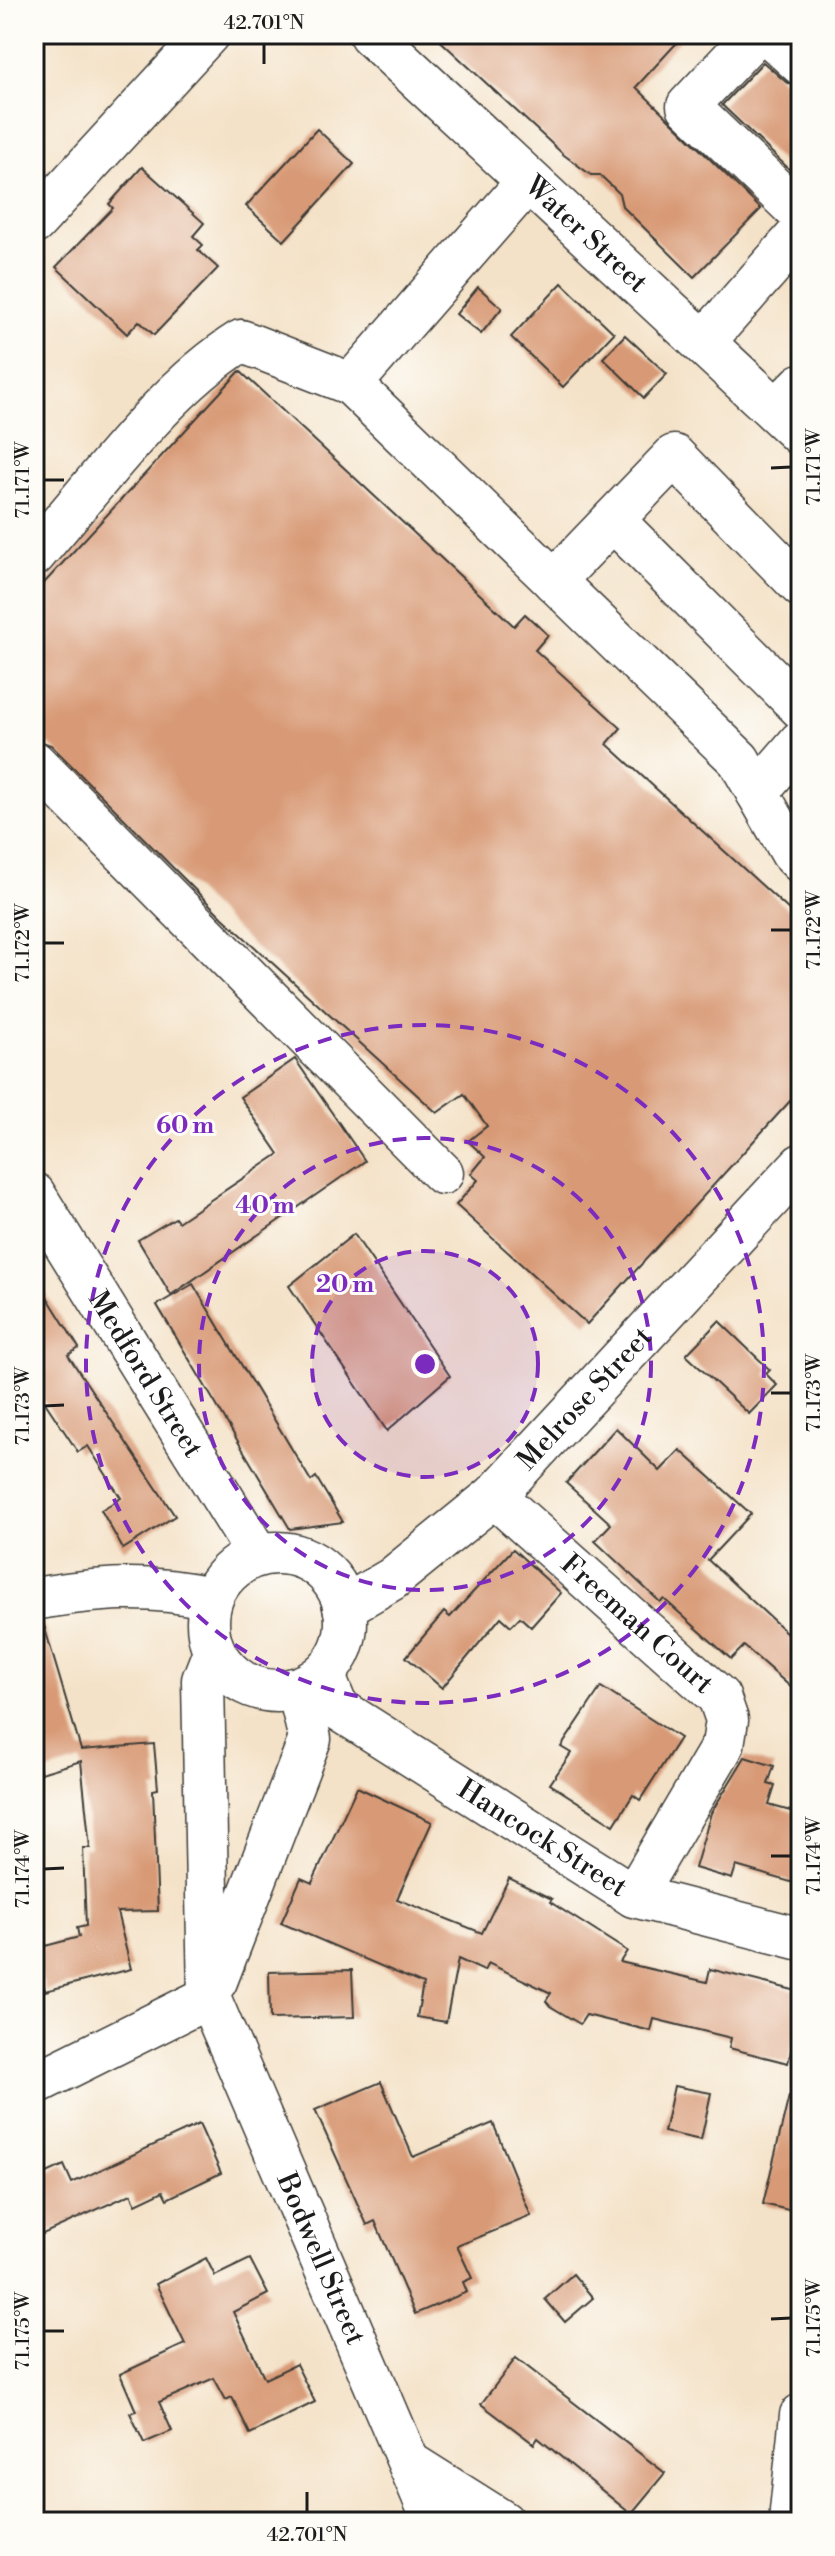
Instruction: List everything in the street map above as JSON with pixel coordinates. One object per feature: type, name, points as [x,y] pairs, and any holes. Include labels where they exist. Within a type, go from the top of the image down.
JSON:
[{"type":"main road","name":"Water Street","points":[[373,35],[703,343],[792,410]]},
{"type":"street","points":[[34,223],[208,34]]},
{"type":"street","points":[[756,34],[688,106],[801,214]]},
{"type":"street","points":[[768,34],[801,64]]},
{"type":"street","points":[[351,384],[528,181]]},
{"type":"street","points":[[703,343],[801,232]]},
{"type":"street","points":[[34,555],[182,385],[212,359],[241,341],[351,384],[739,760],[792,853],[801,862]]},
{"type":"street","points":[[554,581],[674,456],[801,586]]},
{"type":"street","points":[[613,520],[801,708]]},
{"type":"street","points":[[757,792],[801,741]]},
{"type":"street","points":[[34,762],[442,1173]]},
{"type":"street","name":"Melrose Street","points":[[344,1607],[392,1579],[494,1496],[793,1188]]},
{"type":"street","name":"Medford Street","points":[[34,1194],[258,1555]]},
{"type":"street","name":"Freeman Court","points":[[494,1496],[719,1697],[727,1720],[723,1745],[634,1896]]},
{"type":"street","points":[[281,1553],[303,1558],[322,1569],[336,1586],[344,1607],[346,1628],[341,1650],[310,1682],[278,1692],[254,1688],[228,1672],[214,1652],[207,1629],[211,1598],[236,1565],[258,1555],[281,1553]]},
{"type":"street","points":[[34,1599],[104,1587],[146,1587],[211,1598]]},
{"type":"street","name":"Bodwell Street","points":[[214,1652],[203,1680],[209,1997],[434,2522]]},
{"type":"street","points":[[34,2084],[209,1997],[310,1739],[310,1682]]},
{"type":"street","name":"Hancock Street","points":[[310,1682],[337,1708],[634,1896],[801,1939]]},
{"type":"street","points":[[793,2522],[791,2511],[801,2415]]},
{"type":"street","points":[[411,2464],[503,2522]]},
{"type":"building","points":[[433,34],[685,34],[636,87],[761,209],[694,277],[622,206],[619,193],[600,175],[591,175],[564,155]]},
{"type":"building","points":[[763,62],[786,82],[801,87],[801,147],[795,154],[798,164],[790,170],[722,105]]},
{"type":"building","points":[[317,129],[354,164],[284,241],[246,206]]},
{"type":"building","points":[[142,167],[204,223],[193,236],[203,245],[198,250],[218,268],[154,335],[139,321],[127,334],[56,267],[113,208],[109,204]]},
{"type":"building","points":[[562,283],[614,333],[563,387],[511,337]]},
{"type":"building","points":[[478,287],[502,308],[481,334],[456,314]]},
{"type":"building","points":[[625,335],[667,374],[644,398],[603,358]]},
{"type":"building","points":[[240,371],[514,626],[525,614],[548,635],[535,650],[621,728],[607,744],[801,921],[801,1089],[587,1324],[456,1205],[478,1180],[471,1174],[485,1157],[468,1141],[487,1126],[464,1094],[437,1113],[223,918],[51,745],[34,739],[34,594]]},
{"type":"building","points":[[295,1059],[365,1161],[171,1295],[138,1240],[175,1218],[178,1222],[279,1154],[240,1097]]},
{"type":"building","points":[[354,1234],[450,1376],[387,1431],[289,1286]]},
{"type":"building","points":[[34,1276],[79,1348],[68,1355],[175,1516],[123,1549],[101,1510],[121,1498],[88,1446],[78,1452],[34,1386]]},
{"type":"building","points":[[193,1284],[311,1481],[316,1477],[343,1522],[290,1529],[157,1305]]},
{"type":"building","points":[[719,1321],[770,1370],[766,1374],[777,1385],[749,1414],[686,1355]]},
{"type":"building","points":[[616,1428],[660,1471],[680,1450],[751,1514],[708,1560],[801,1646],[801,1696],[744,1646],[731,1659],[664,1599],[660,1602],[595,1541],[611,1524],[566,1483]]},
{"type":"building","points":[[513,1549],[561,1593],[531,1627],[520,1617],[511,1626],[501,1617],[442,1688],[406,1657],[444,1612],[450,1617]]},
{"type":"building","points":[[34,1622],[43,1622],[81,1750],[154,1744],[158,1789],[153,1790],[158,1911],[117,1912],[131,1969],[45,1991],[34,1949],[79,1937],[77,1928],[86,1926],[83,1848],[90,1848],[81,1761],[41,1773],[34,1751]]},
{"type":"building","points":[[601,1687],[680,1738],[640,1800],[633,1795],[614,1825],[550,1784],[571,1753],[561,1747]]},
{"type":"building","points":[[745,1757],[774,1766],[768,1784],[775,1786],[769,1805],[801,1814],[801,1885],[736,1866],[732,1879],[695,1868],[711,1813]]},
{"type":"building","points":[[357,1787],[432,1822],[397,1899],[482,1933],[509,1878],[552,1899],[550,1902],[627,1951],[620,1962],[707,1982],[710,1969],[801,1992],[801,2013],[788,2063],[729,2048],[731,2038],[654,2019],[651,2031],[586,2015],[580,2024],[550,2006],[546,2001],[551,1993],[488,1963],[484,1971],[458,1959],[446,2022],[417,2017],[423,1984],[281,1923],[301,1878],[312,1883]]},
{"type":"building","points":[[352,1970],[354,2017],[270,2019],[269,1972]]},
{"type":"building","points":[[381,2082],[413,2157],[493,2123],[531,2216],[457,2246],[472,2278],[463,2282],[467,2292],[415,2314],[375,2221],[367,2225],[315,2110]]},
{"type":"building","points":[[674,2086],[711,2093],[701,2140],[664,2132]]},
{"type":"building","points":[[789,2096],[801,2097],[801,2213],[763,2204]]},
{"type":"building","points":[[199,2124],[221,2173],[167,2199],[163,2191],[136,2204],[131,2194],[34,2238],[34,2179],[64,2165],[72,2183]]},
{"type":"building","points":[[206,2258],[215,2276],[250,2259],[268,2294],[233,2312],[265,2379],[296,2364],[315,2402],[250,2434],[232,2397],[226,2400],[214,2378],[159,2402],[172,2431],[144,2443],[130,2413],[136,2411],[120,2374],[185,2344],[156,2284]]},
{"type":"building","points":[[573,2274],[593,2298],[565,2322],[545,2299]]},
{"type":"building","points":[[516,2358],[665,2473],[631,2514],[538,2438],[534,2444],[481,2404]]}]
